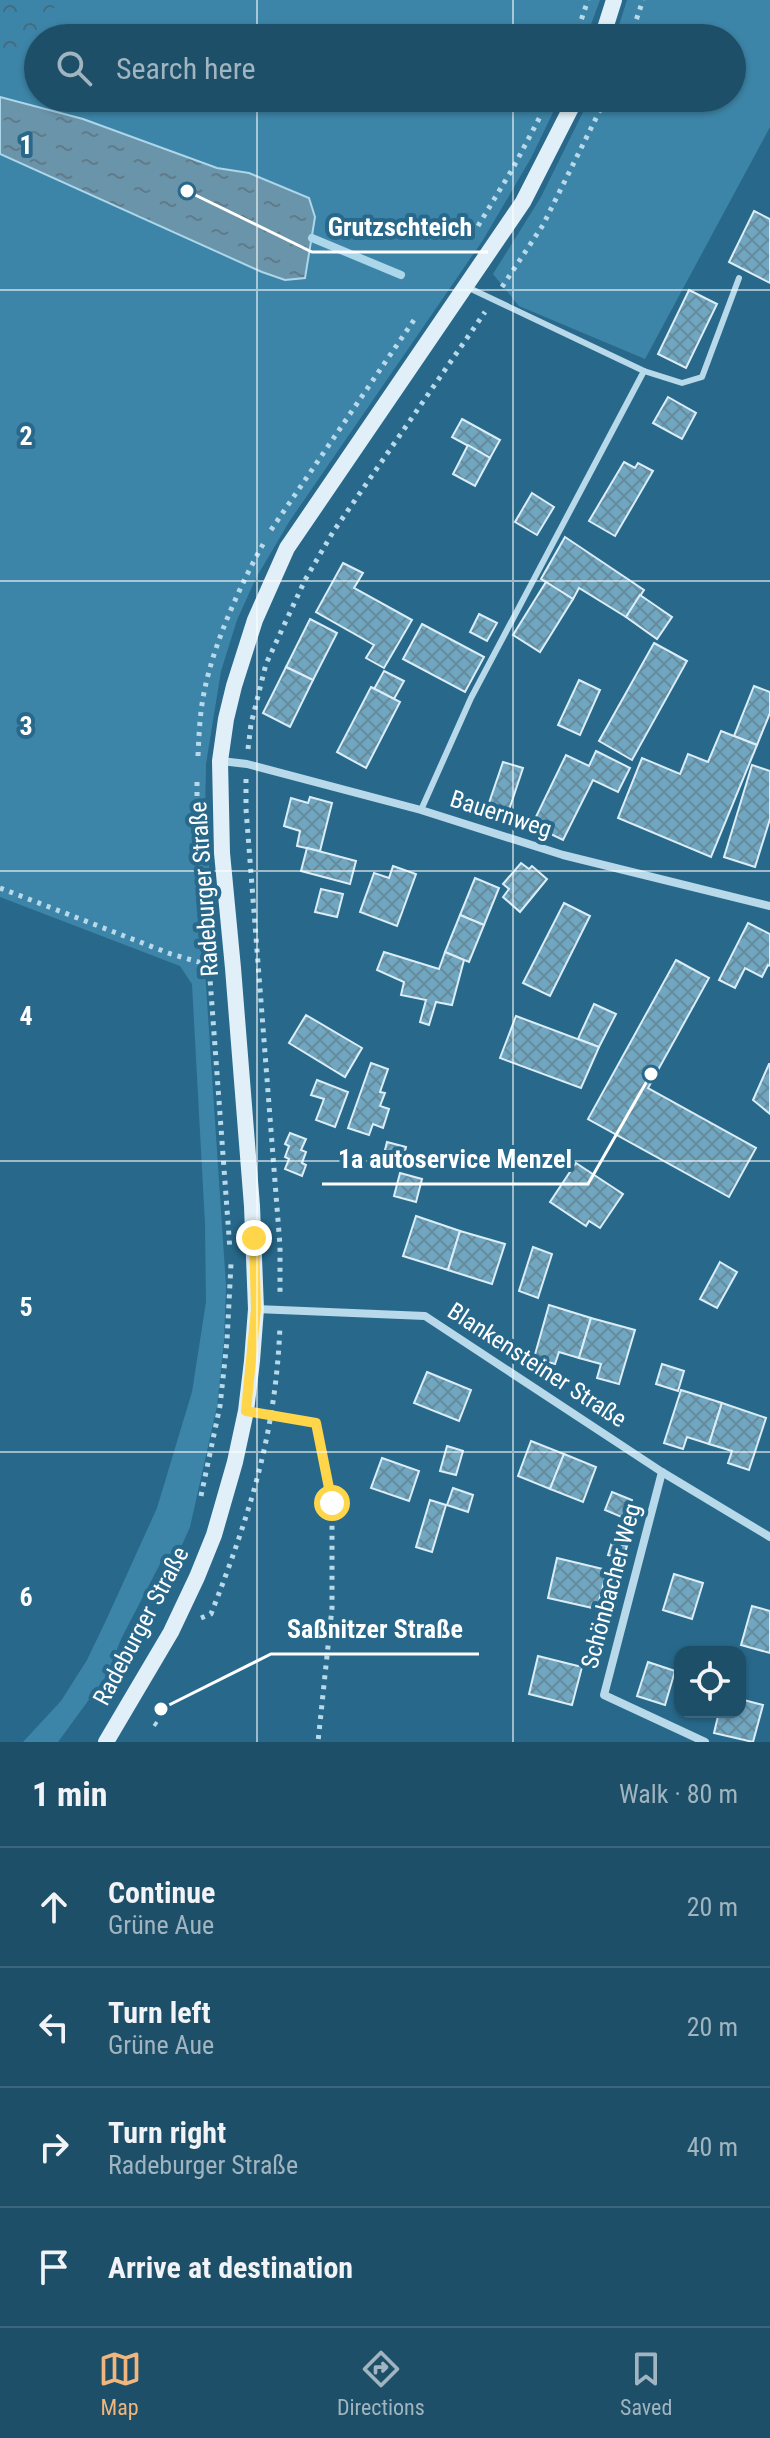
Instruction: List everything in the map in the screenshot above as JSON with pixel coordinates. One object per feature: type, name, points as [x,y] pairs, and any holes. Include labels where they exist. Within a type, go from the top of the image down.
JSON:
[{"type":"main road","points":[[606,24],[614,0]]},
{"type":"main road","name":"Radeburger Straße","points":[[106,1742],[171,1632],[197,1577],[223,1505],[246,1411],[256,1309],[252,1206],[222,853],[220,761],[226,719],[255,620],[287,548],[523,202],[569,112]]},
{"type":"street","name":"Bauernweg","points":[[220,761],[247,764],[421,810],[563,855],[770,906]]},
{"type":"street","name":"Blankensteiner Straße","points":[[256,1309],[425,1316],[662,1472],[770,1537]]},
{"type":"street","name":"Schönbacher Weg","points":[[662,1472],[604,1695],[705,1742]]},
{"type":"lane","points":[[467,287],[644,371],[682,383],[702,377],[739,278]]},
{"type":"lane","points":[[421,810],[471,698],[644,371]]},
{"type":"path","points":[[580,24],[588,0]]},
{"type":"path","points":[[635,24],[643,0]]},
{"type":"path","points":[[247,764],[251,724],[266,664],[305,580],[333,532],[543,225],[599,112]]},
{"type":"path","points":[[197,775],[197,848],[209,965],[231,1265],[220,1406],[199,1505]]},
{"type":"path","points":[[0,888],[171,954],[233,968]]},
{"type":"path","points":[[246,1411],[316,1423],[332,1503],[332,1608],[318,1742]]},
{"type":"green space","points":[[0,0],[600,0],[591,24],[24,24],[24,112],[553,112],[531,158],[483,240],[289,522],[256,578],[237,620],[221,671],[206,764],[205,818],[218,973],[205,971],[226,1286],[217,1406],[190,1527],[173,1565],[162,1560],[121,1639],[107,1675],[58,1742],[23,1742],[61,1701],[87,1660],[157,1508],[192,1392],[206,1302],[205,1224],[192,984],[180,966],[0,897]]},
{"type":"green space","points":[[0,0],[58,0],[47,24],[24,24],[24,47],[0,48]]},
{"type":"green space","points":[[627,0],[770,0],[770,127],[645,359],[519,306],[493,274],[541,197],[583,112],[746,112],[746,24],[619,24]]},
{"type":"water","points":[[0,97],[24,103],[24,112],[57,112],[83,119],[217,168],[249,173],[309,198],[315,217],[305,278],[285,280],[262,272],[0,154]]},
{"type":"building","points":[[754,211],[770,219],[770,283],[729,262]]},
{"type":"building","points":[[689,290],[717,304],[686,368],[658,354]]},
{"type":"building","points":[[668,397],[696,413],[682,439],[653,423]]},
{"type":"building","points":[[462,419],[500,440],[490,458],[452,437]]},
{"type":"building","points":[[468,445],[490,458],[475,486],[453,474]]},
{"type":"building","points":[[624,462],[635,468],[638,463],[653,471],[615,536],[589,521]]},
{"type":"building","points":[[532,493],[554,507],[537,535],[515,522]]},
{"type":"building","points":[[565,537],[644,590],[626,617],[579,588],[573,599],[541,579]]},
{"type":"building","points":[[343,563],[363,573],[354,588],[412,620],[384,668],[366,658],[374,645],[316,612]]},
{"type":"building","points":[[546,582],[573,599],[540,652],[513,635]]},
{"type":"building","points":[[640,595],[672,617],[657,639],[626,617]]},
{"type":"building","points":[[479,614],[497,623],[487,641],[470,632]]},
{"type":"building","points":[[310,619],[337,633],[313,680],[286,667]]},
{"type":"building","points":[[422,624],[484,657],[465,692],[403,659]]},
{"type":"building","points":[[654,643],[687,661],[632,760],[599,741]]},
{"type":"building","points":[[286,667],[313,680],[290,727],[263,713]]},
{"type":"building","points":[[384,671],[404,681],[394,699],[374,689]]},
{"type":"building","points":[[579,680],[600,690],[580,735],[558,725]]},
{"type":"building","points":[[754,686],[770,692],[770,713],[757,745],[734,736]]},
{"type":"building","points":[[371,687],[400,702],[366,768],[337,752]]},
{"type":"building","points":[[721,731],[757,745],[711,857],[618,818],[642,758],[680,774],[688,754],[708,762]]},
{"type":"building","points":[[596,751],[630,768],[618,792],[593,780],[563,840],[532,825],[566,755],[589,766]]},
{"type":"building","points":[[503,762],[523,768],[509,810],[489,803]]},
{"type":"building","points":[[752,765],[770,771],[770,819],[755,867],[724,857]]},
{"type":"building","points":[[310,797],[332,803],[320,851],[297,846],[300,831],[284,826],[291,798],[308,803]]},
{"type":"building","points":[[307,848],[356,861],[350,884],[301,871]]},
{"type":"building","points":[[521,863],[529,869],[532,866],[547,879],[520,912],[503,897],[509,889],[503,884]]},
{"type":"building","points":[[393,866],[416,874],[397,926],[360,912],[374,873],[389,878]]},
{"type":"building","points":[[475,878],[499,888],[484,925],[460,915]]},
{"type":"building","points":[[321,889],[343,894],[337,917],[315,912]]},
{"type":"building","points":[[564,903],[590,916],[550,996],[523,983]]},
{"type":"building","points":[[460,915],[484,925],[469,962],[445,952]]},
{"type":"building","points":[[748,923],[770,934],[770,966],[762,977],[745,968],[735,988],[719,980]]},
{"type":"building","points":[[384,952],[439,969],[445,952],[464,960],[452,1005],[436,1002],[429,1025],[420,1022],[426,1000],[401,995],[404,982],[377,970]]},
{"type":"building","points":[[676,960],[709,978],[648,1088],[756,1148],[729,1197],[588,1119]]},
{"type":"building","points":[[594,1004],[616,1014],[599,1047],[578,1039]]},
{"type":"building","points":[[306,1015],[362,1048],[345,1077],[289,1043]]},
{"type":"building","points":[[516,1016],[599,1047],[581,1088],[500,1058]]},
{"type":"building","points":[[371,1063],[388,1069],[380,1092],[385,1093],[380,1106],[389,1109],[383,1128],[373,1124],[369,1135],[348,1128]]},
{"type":"building","points":[[770,1064],[770,1114],[753,1100]]},
{"type":"building","points":[[317,1080],[348,1092],[335,1127],[316,1120],[324,1099],[311,1095]]},
{"type":"building","points":[[290,1133],[306,1139],[301,1150],[306,1152],[302,1176],[285,1169],[289,1146],[285,1144]]},
{"type":"building","points":[[387,1142],[406,1147],[401,1167],[382,1162]]},
{"type":"building","points":[[576,1163],[623,1194],[600,1228],[589,1221],[586,1226],[550,1202]]},
{"type":"building","points":[[400,1173],[422,1179],[416,1202],[394,1196]]},
{"type":"building","points":[[416,1216],[460,1231],[448,1270],[403,1256]]},
{"type":"building","points":[[460,1231],[505,1244],[492,1284],[448,1270]]},
{"type":"building","points":[[533,1247],[552,1254],[538,1298],[519,1291]]},
{"type":"building","points":[[720,1262],[737,1272],[717,1308],[700,1299]]},
{"type":"building","points":[[549,1305],[591,1318],[579,1358],[559,1352],[555,1364],[534,1358]]},
{"type":"building","points":[[591,1318],[635,1330],[619,1384],[597,1378],[601,1364],[579,1358]]},
{"type":"building","points":[[662,1364],[684,1371],[678,1391],[656,1384]]},
{"type":"building","points":[[427,1372],[471,1390],[459,1421],[414,1403]]},
{"type":"building","points":[[681,1390],[722,1403],[709,1444],[687,1437],[683,1449],[664,1443]]},
{"type":"building","points":[[722,1403],[766,1418],[749,1470],[728,1463],[732,1451],[709,1444]]},
{"type":"building","points":[[531,1441],[564,1454],[550,1489],[518,1476]]},
{"type":"building","points":[[447,1446],[463,1451],[456,1475],[440,1471]]},
{"type":"building","points":[[564,1454],[596,1467],[583,1502],[550,1489]]},
{"type":"building","points":[[382,1458],[419,1471],[409,1501],[371,1488]]},
{"type":"building","points":[[453,1488],[473,1495],[468,1512],[447,1505]]},
{"type":"building","points":[[612,1492],[632,1500],[624,1518],[605,1510]]},
{"type":"building","points":[[430,1500],[446,1505],[432,1552],[416,1547]]},
{"type":"building","points":[[612,1542],[627,1546],[623,1559],[608,1555]]},
{"type":"building","points":[[557,1558],[607,1570],[597,1609],[548,1598]]},
{"type":"building","points":[[674,1574],[703,1583],[692,1619],[663,1610]]},
{"type":"building","points":[[752,1606],[770,1611],[770,1653],[741,1645]]},
{"type":"building","points":[[538,1656],[582,1667],[572,1705],[529,1694]]},
{"type":"building","points":[[648,1662],[674,1671],[665,1705],[637,1696]]},
{"type":"building","points":[[746,1701],[763,1705],[753,1742],[714,1733],[718,1718],[746,1718]]},
{"type":"waterway","points":[[312,238],[401,275]]},
{"type":"place","name":"Grutzschteich","points":[[187,191]]},
{"type":"place","name":"1a autoservice Menzel","points":[[651,1074]]},
{"type":"place","name":"Saßnitzer Straße","points":[[161,1709]]},
{"type":"route","points":[[254,1238],[256,1309],[246,1411],[316,1423],[332,1503]]}]
